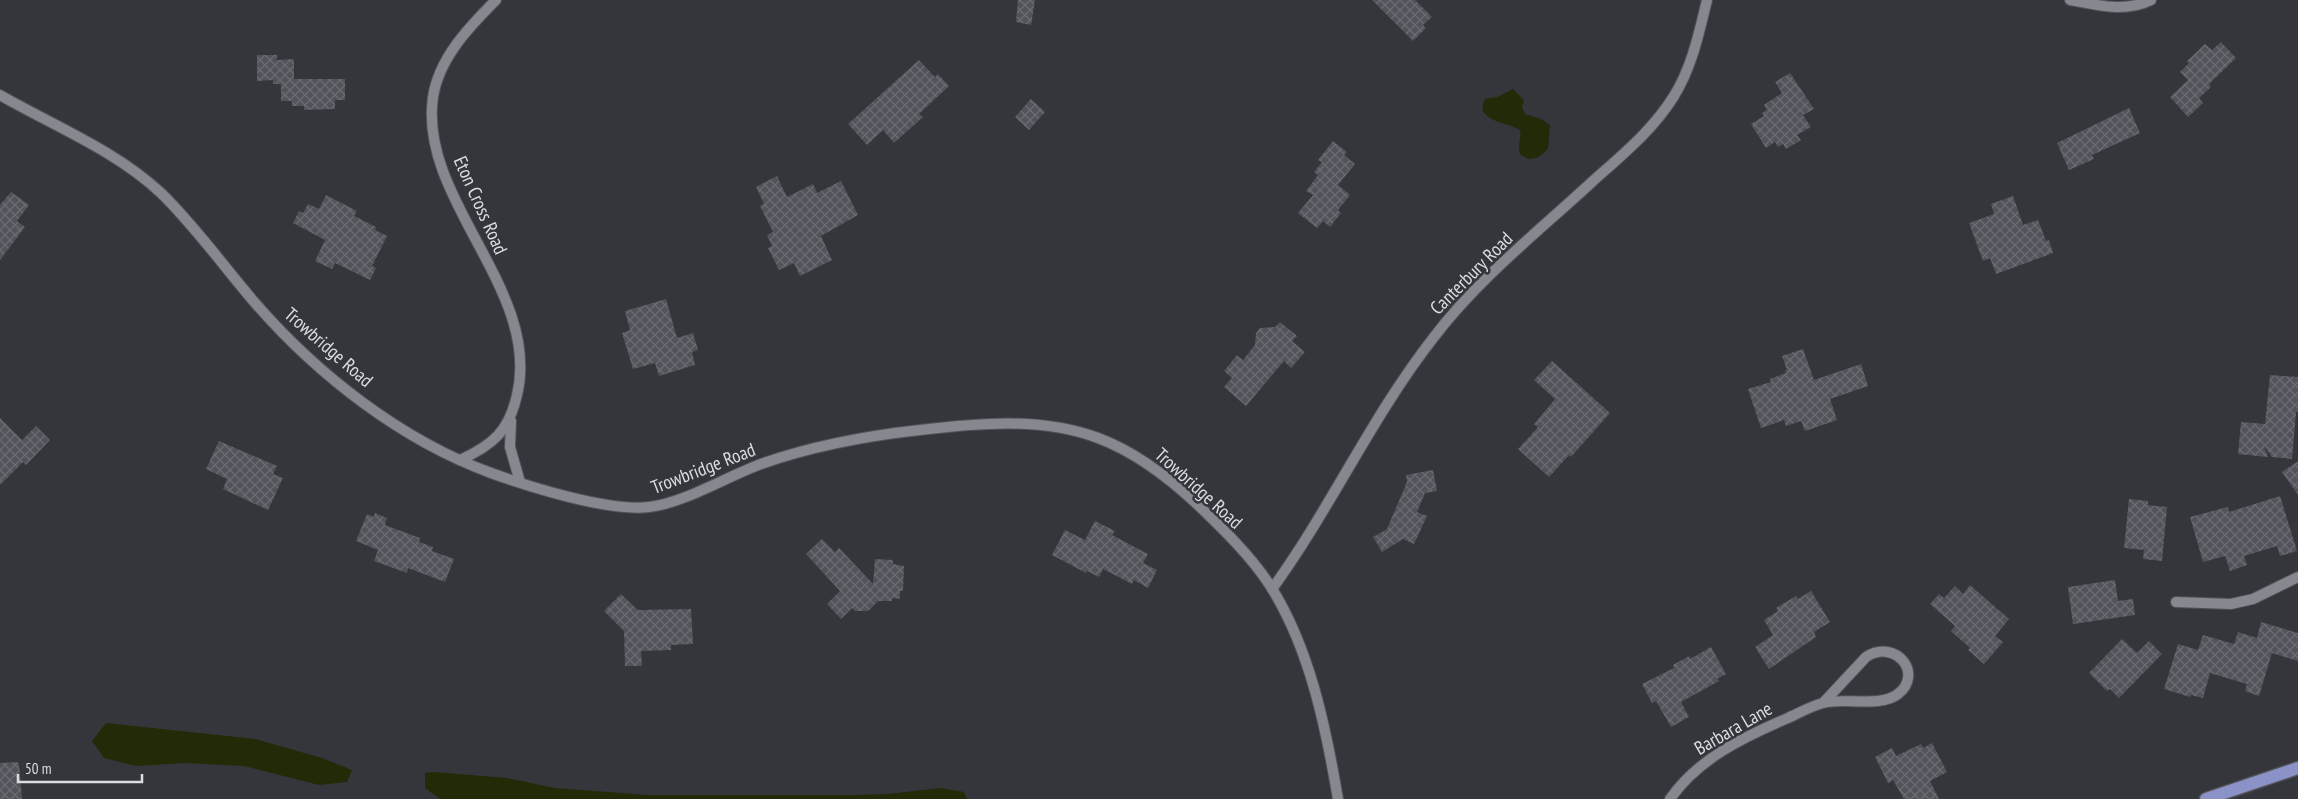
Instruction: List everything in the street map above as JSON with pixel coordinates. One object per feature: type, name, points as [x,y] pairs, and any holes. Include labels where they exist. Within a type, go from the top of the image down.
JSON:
[{"type":"main road","points":[[2206,799],[2298,768]]},
{"type":"street","name":"Eton Cross Road","points":[[496,0],[468,30],[450,55],[437,81],[432,110],[437,147],[446,176],[503,294],[515,326],[519,343],[521,370],[513,410],[510,447],[520,482]]},
{"type":"street","name":"Canterbury Road","points":[[1272,589],[1308,538],[1382,411],[1442,327],[1501,265],[1635,144],[1663,112],[1678,88],[1691,59],[1707,0]]},
{"type":"street","points":[[2070,0],[2119,8],[2151,0]]},
{"type":"street","name":"Trowbridge Road","points":[[0,95],[109,154],[139,175],[173,206],[266,314],[316,364],[388,418],[431,445],[460,460],[520,482],[605,505],[645,508],[669,503],[769,461],[811,448],[863,437],[968,425],[1014,424],[1053,426],[1079,432],[1136,456],[1163,475],[1218,525],[1253,564],[1272,589],[1291,628],[1315,692],[1328,743],[1338,799]]},
{"type":"street","name":"Eton Cross Road","points":[[460,460],[492,442],[506,425],[513,410]]},
{"type":"street","points":[[2176,602],[2231,604],[2253,599],[2298,577]]},
{"type":"street","name":"Barbara Lane","points":[[1670,799],[1698,768],[1728,747],[1756,732],[1824,702],[1879,700],[1895,696],[1905,686],[1908,676],[1906,666],[1901,658],[1892,652],[1882,650],[1872,653],[1824,702]]},
{"type":"shaded area","points":[[1513,89],[1524,100],[1522,107],[1525,114],[1541,119],[1550,125],[1548,149],[1535,158],[1531,159],[1520,154],[1520,130],[1494,120],[1484,112],[1485,99],[1497,97]]},
{"type":"shaded area","points":[[106,723],[255,739],[322,758],[352,770],[347,782],[319,785],[244,766],[185,763],[136,766],[104,758],[92,741]]},
{"type":"shaded area","points":[[425,773],[507,778],[555,788],[648,795],[853,795],[887,794],[941,788],[964,792],[967,799],[440,799],[425,788]]},
{"type":"building","points":[[1018,0],[1035,0],[1031,25],[1016,22]]},
{"type":"building","points":[[1372,0],[1415,0],[1432,17],[1423,25],[1426,28],[1413,41]]},
{"type":"building","points":[[2221,42],[2236,58],[2209,84],[2211,87],[2199,98],[2203,103],[2188,117],[2170,97],[2188,80],[2180,72],[2189,63],[2187,61],[2205,44],[2212,50]]},
{"type":"building","points":[[257,55],[277,55],[277,60],[294,59],[294,79],[345,79],[345,100],[335,100],[335,109],[304,110],[304,106],[292,106],[292,101],[281,101],[281,84],[273,84],[273,80],[257,81]]},
{"type":"building","points":[[919,60],[935,77],[938,74],[949,86],[919,114],[923,117],[894,143],[883,130],[867,145],[848,124]]},
{"type":"building","points":[[1790,73],[1814,109],[1803,115],[1811,127],[1797,135],[1801,140],[1786,149],[1783,144],[1778,147],[1775,142],[1766,148],[1751,124],[1764,116],[1762,113],[1767,110],[1764,105],[1782,93],[1775,82]]},
{"type":"building","points":[[1031,99],[1045,112],[1029,130],[1015,117]]},
{"type":"building","points":[[2129,108],[2140,133],[2092,155],[2094,159],[2069,170],[2057,143]]},
{"type":"building","points":[[1333,141],[1347,152],[1344,155],[1355,164],[1338,185],[1350,195],[1338,210],[1341,213],[1330,227],[1323,221],[1317,228],[1298,213],[1313,195],[1306,191],[1318,175],[1314,172],[1322,162],[1318,160]]},
{"type":"building","points":[[777,176],[787,197],[813,184],[817,193],[841,181],[858,215],[821,236],[832,260],[800,276],[794,263],[779,270],[768,248],[772,246],[767,235],[773,232],[760,206],[764,204],[756,187]]},
{"type":"building","points":[[11,192],[29,205],[17,221],[25,227],[0,260],[0,205]]},
{"type":"building","points":[[326,195],[357,211],[354,216],[376,227],[375,230],[387,236],[372,266],[376,268],[370,280],[335,263],[332,269],[315,261],[325,240],[293,223],[299,211],[303,213],[308,204],[319,209]]},
{"type":"building","points":[[2013,196],[2023,225],[2038,220],[2046,241],[2049,240],[2053,253],[1996,274],[1990,258],[1983,261],[1969,223],[1994,214],[1991,204]]},
{"type":"building","points":[[666,299],[677,338],[693,333],[698,350],[692,352],[695,365],[659,376],[655,363],[633,369],[622,333],[630,330],[625,311]]},
{"type":"building","points":[[1280,322],[1297,336],[1292,341],[1305,352],[1291,368],[1284,361],[1246,406],[1224,387],[1232,378],[1224,371],[1237,355],[1243,360],[1255,345],[1256,333],[1260,328],[1275,327]]},
{"type":"building","points":[[1803,349],[1814,380],[1861,364],[1868,386],[1830,399],[1837,420],[1805,431],[1801,421],[1786,426],[1784,420],[1761,428],[1748,389],[1771,382],[1770,379],[1786,373],[1785,370],[1787,370],[1782,356]]},
{"type":"building","points":[[1552,361],[1610,413],[1571,457],[1569,455],[1549,477],[1518,449],[1538,427],[1534,424],[1555,399],[1534,380]]},
{"type":"building","points":[[2270,375],[2298,377],[2298,412],[2296,412],[2292,459],[2272,457],[2264,446],[2268,457],[2238,454],[2241,422],[2265,424]]},
{"type":"building","points":[[0,418],[22,440],[36,426],[50,440],[26,465],[23,462],[0,485]]},
{"type":"building","points":[[219,441],[277,466],[273,474],[283,478],[268,510],[223,489],[227,479],[206,469]]},
{"type":"building","points":[[2298,461],[2298,495],[2282,472]]},
{"type":"building","points":[[1433,470],[1437,491],[1425,493],[1417,512],[1427,516],[1414,544],[1403,539],[1382,552],[1373,537],[1387,529],[1407,482],[1406,475]]},
{"type":"building","points":[[2280,496],[2297,551],[2280,556],[2277,546],[2244,556],[2247,565],[2230,571],[2225,556],[2203,562],[2190,517],[2228,507],[2229,512]]},
{"type":"building","points":[[2129,499],[2148,501],[2148,505],[2167,507],[2162,561],[2143,559],[2144,550],[2124,548]]},
{"type":"building","points":[[375,513],[387,518],[385,525],[420,538],[419,542],[433,547],[432,551],[454,559],[445,582],[408,568],[407,573],[374,561],[378,550],[356,541],[367,514],[374,517]]},
{"type":"building","points":[[1095,521],[1115,531],[1112,535],[1148,554],[1143,563],[1157,570],[1148,588],[1134,580],[1132,584],[1103,569],[1099,577],[1087,571],[1086,573],[1052,555],[1065,530],[1085,540]]},
{"type":"building","points":[[822,539],[835,552],[839,548],[873,584],[875,559],[893,560],[893,564],[904,566],[903,591],[900,591],[900,599],[892,598],[892,601],[878,601],[868,611],[855,611],[852,608],[841,619],[827,604],[840,591],[806,554]]},
{"type":"building","points":[[2115,580],[2118,601],[2133,599],[2135,615],[2073,624],[2068,587]]},
{"type":"building","points":[[1970,585],[2009,619],[1995,636],[2003,642],[1984,664],[1951,631],[1955,626],[1930,604],[1939,594],[1944,598],[1955,586],[1963,594]]},
{"type":"building","points":[[1811,591],[1830,622],[1814,632],[1816,637],[1769,669],[1755,647],[1773,635],[1764,620],[1778,611],[1776,608],[1796,596],[1798,599]]},
{"type":"building","points":[[621,594],[638,610],[691,609],[693,644],[671,645],[671,650],[641,651],[642,666],[625,666],[624,631],[604,611]]},
{"type":"building","points":[[2261,622],[2298,633],[2298,661],[2272,653],[2259,696],[2245,691],[2247,684],[2210,673],[2203,698],[2191,695],[2190,697],[2164,689],[2178,644],[2198,650],[2203,635],[2234,644],[2238,632],[2257,638]]},
{"type":"building","points":[[2122,639],[2137,653],[2149,641],[2162,654],[2119,698],[2110,689],[2107,691],[2089,673]]},
{"type":"building","points":[[1711,647],[1726,674],[1717,679],[1719,681],[1681,702],[1689,717],[1671,727],[1656,701],[1652,703],[1642,684],[1674,668],[1673,665],[1689,656],[1690,659]]},
{"type":"building","points":[[1932,743],[1947,772],[1930,781],[1939,799],[1904,799],[1893,780],[1888,783],[1875,757],[1892,748],[1896,756],[1921,744],[1923,748]]},
{"type":"building","points":[[17,762],[19,764],[22,799],[0,799],[0,763]]}]
